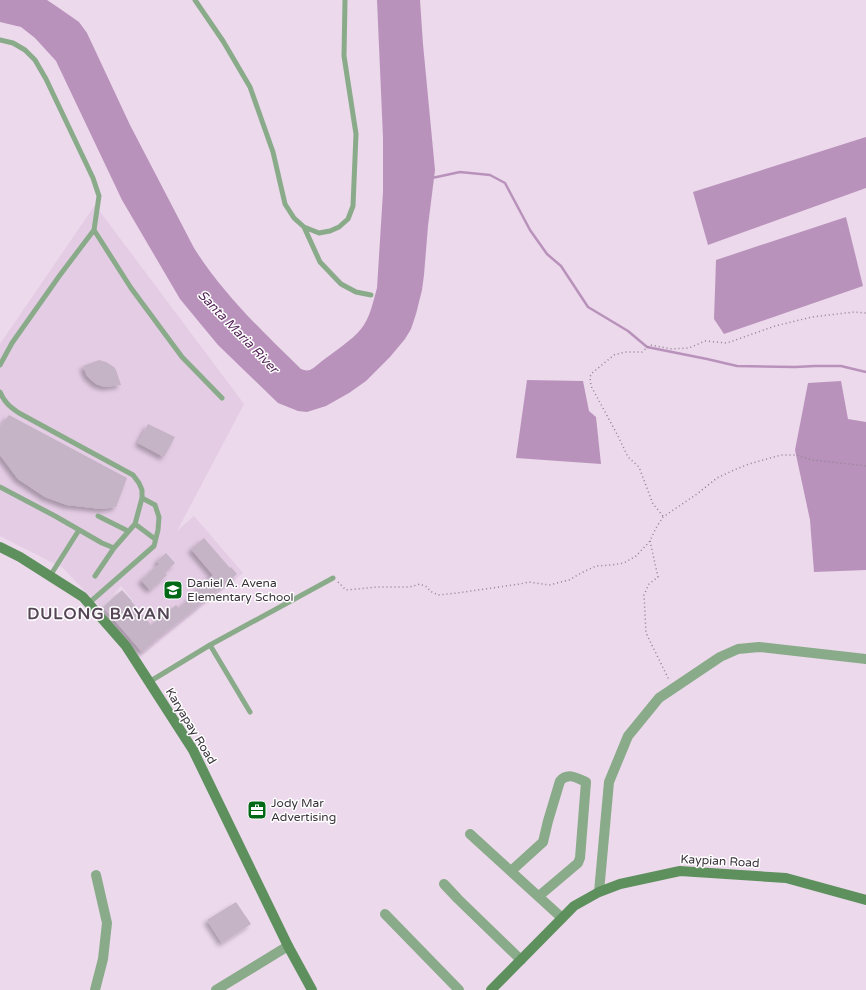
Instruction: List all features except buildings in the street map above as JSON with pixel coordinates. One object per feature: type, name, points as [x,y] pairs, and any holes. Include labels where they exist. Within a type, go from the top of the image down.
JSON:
[{"type":"main road","name":"Karyapay Road","points":[[0,546],[20,557],[82,597],[126,646],[193,750],[288,946],[312,990]]},
{"type":"main road","name":"Kaypian Road","points":[[491,990],[574,906],[599,892],[620,884],[680,871],[786,878],[866,900]]},
{"type":"street","points":[[599,892],[609,782],[628,736],[659,698],[720,657],[738,649],[759,647],[866,658]]},
{"type":"street","points":[[511,871],[543,842],[560,781],[567,776],[571,776],[586,782],[580,858],[578,863],[539,896]]},
{"type":"street","points":[[470,834],[562,918]]},
{"type":"street","points":[[95,990],[103,959],[107,923],[96,875]]},
{"type":"street","points":[[444,884],[521,960]]},
{"type":"street","points":[[384,914],[459,990]]},
{"type":"street","points":[[216,990],[288,946]]},
{"type":"lane","points":[[195,0],[223,41],[250,87],[273,152],[285,204],[294,218],[304,227],[319,233],[330,231],[339,227],[348,219],[353,206],[356,134],[344,56],[345,0]]},
{"type":"lane","points":[[0,40],[13,43],[25,50],[36,60],[93,178],[100,196],[94,230],[60,274],[12,344],[0,365]]},
{"type":"lane","points":[[304,227],[320,262],[341,284],[356,292],[371,295]]},
{"type":"lane","points":[[94,230],[131,288],[182,357],[222,398]]},
{"type":"lane","points":[[0,392],[8,406],[133,475],[139,483],[142,490],[142,498],[135,524],[114,548],[95,576]]},
{"type":"lane","points":[[0,487],[114,548]]},
{"type":"lane","points":[[89,604],[154,546],[158,530],[159,517],[155,504],[142,498]]},
{"type":"lane","points":[[98,516],[128,531]]},
{"type":"lane","points":[[135,524],[155,539]]},
{"type":"lane","points":[[50,576],[79,530]]},
{"type":"lane","points":[[150,682],[210,645],[333,578]]},
{"type":"lane","points":[[210,645],[250,712]]},
{"type":"path","points":[[663,517],[653,504],[639,467],[628,457],[591,386],[591,374],[614,355],[626,352],[642,352],[650,344],[672,349],[688,348],[705,341],[727,343],[774,326],[812,317],[854,312],[866,313]]},
{"type":"path","points":[[333,578],[346,590],[378,587],[410,587],[420,584],[427,586],[430,591],[438,595],[529,582],[549,585],[569,580],[581,572],[596,566],[611,566],[636,556],[650,541],[663,517],[698,494],[717,478],[749,464],[781,455],[796,455],[812,460],[866,466]]},
{"type":"path","points":[[650,541],[658,577],[649,584],[644,595],[646,633],[673,688]]},
{"type":"shaded area","points":[[95,205],[244,404],[177,531],[194,516],[243,573],[140,657],[110,620],[133,601],[121,586],[100,607],[63,568],[0,536],[0,344]]},
{"type":"water","name":"Santa Maria River","points":[[0,0],[47,0],[79,22],[87,33],[130,125],[194,248],[205,265],[244,312],[272,341],[301,369],[310,370],[343,346],[361,329],[367,320],[373,304],[377,288],[383,192],[383,138],[377,0],[420,0],[435,170],[422,290],[411,329],[390,357],[366,381],[326,406],[307,412],[298,411],[278,403],[218,345],[180,299],[122,200],[56,61],[35,38],[21,27],[0,22]]},
{"type":"water","points":[[866,137],[866,188],[708,245],[693,192]]},
{"type":"water","points":[[846,217],[863,286],[724,334],[714,319],[716,260]]},
{"type":"water","points":[[527,380],[583,381],[589,411],[596,417],[601,464],[516,458]]},
{"type":"water","points":[[841,381],[848,419],[866,422],[866,570],[814,572],[810,520],[795,450],[808,383]]},
{"type":"waterway","points":[[432,178],[460,172],[490,175],[505,183],[530,230],[547,254],[561,266],[588,307],[628,331],[647,347],[737,366],[841,366],[866,372]]},
{"type":"place","name":"Daniel A. Avena Elementary School","points":[[173,590]]},
{"type":"place","name":"Jody Mar Advertising","points":[[257,810]]},
{"type":"district","name":"DULONG BAYAN","points":[[99,614]]}]
